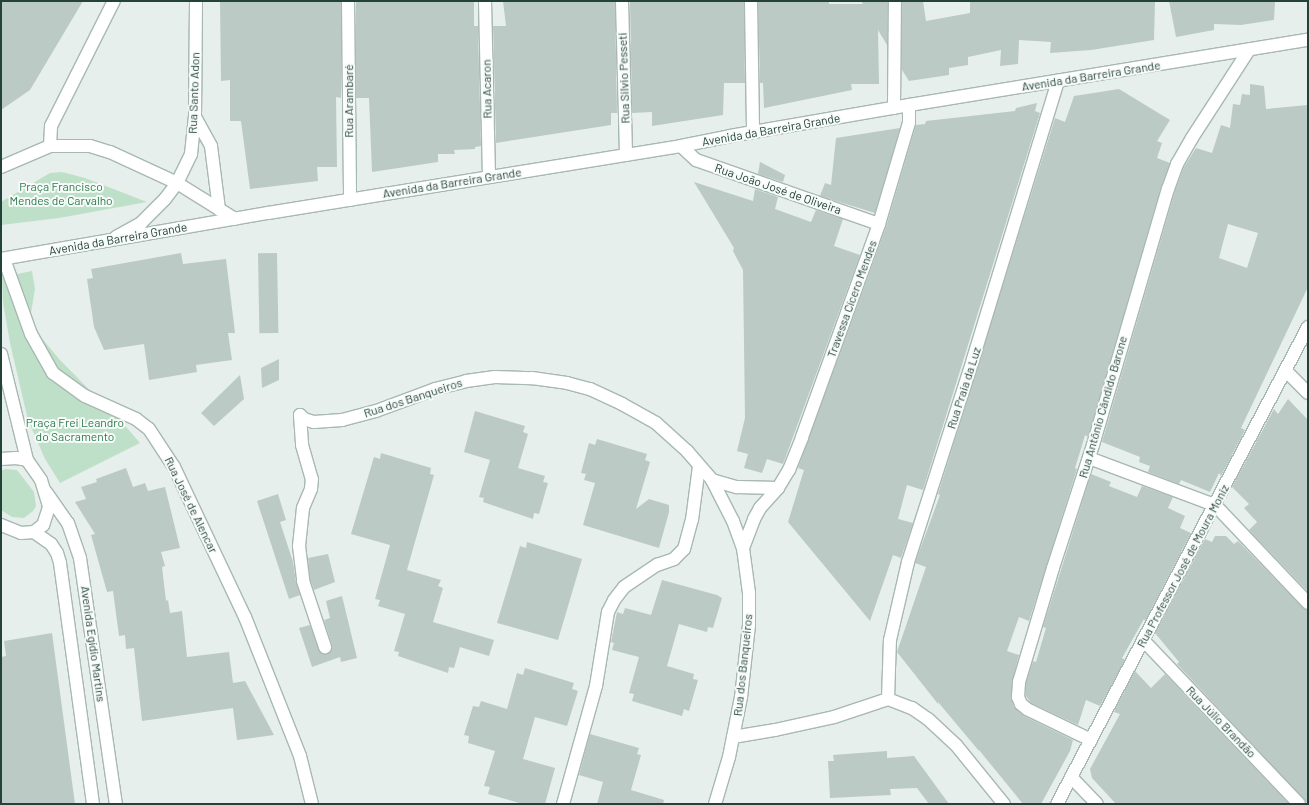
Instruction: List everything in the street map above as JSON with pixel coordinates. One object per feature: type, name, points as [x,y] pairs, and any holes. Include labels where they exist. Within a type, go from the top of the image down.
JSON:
[{"type":"street","points":[[50,146],[51,126],[114,1]]},
{"type":"street","name":"Rua Santo Adon","points":[[110,241],[141,223],[165,199],[177,183],[191,154],[195,116],[196,1]]},
{"type":"street","name":"Rua Arambaré","points":[[348,1],[350,200]]},
{"type":"street","name":"Rua Acaron","points":[[485,1],[489,177]]},
{"type":"street","name":"Rua Silvio Pesseti","points":[[622,1],[626,155]]},
{"type":"street","points":[[751,1],[753,132]]},
{"type":"street","points":[[894,1],[894,108]]},
{"type":"street","name":"Avenida da Barreira Grande","points":[[2,261],[235,219],[681,146],[894,108],[1308,40]]},
{"type":"street","name":"Rua Antônio Cândido Barone","points":[[1091,740],[1027,709],[1021,704],[1018,697],[1019,682],[1053,568],[1089,458],[1147,257],[1177,164],[1192,138],[1249,50]]},
{"type":"street","name":"Rua Praia da Luz","points":[[888,699],[890,640],[908,562],[976,352],[1058,81]]},
{"type":"street","name":"Travessa Cícero Mendes","points":[[743,548],[754,518],[760,508],[778,488],[789,470],[802,437],[879,224],[909,123],[909,106]]},
{"type":"street","points":[[195,116],[211,146],[220,209]]},
{"type":"street","points":[[1,167],[50,146],[90,146],[110,152],[177,183],[235,219]]},
{"type":"street","name":"Rua João José de Oliveira","points":[[681,146],[696,160],[879,224]]},
{"type":"street","name":"Rua José de Alencar","points":[[2,261],[31,334],[53,373],[85,396],[136,419],[149,429],[174,467],[245,617],[300,756],[312,804]]},
{"type":"street","name":"Rua Professor José de Moura Moniz","points":[[1057,804],[1286,371],[1308,326]]},
{"type":"street","points":[[1,354],[27,460],[42,480],[49,507],[47,517],[43,525],[34,532],[21,533],[1,525]]},
{"type":"street","points":[[1286,371],[1308,394]]},
{"type":"street","name":"Rua dos Banqueiros","points":[[325,647],[303,581],[299,546],[303,508],[312,479],[302,445],[300,416],[314,422],[342,420],[376,411],[435,389],[466,381],[495,377],[532,378],[567,383],[590,389],[622,404],[656,423],[687,451],[712,480],[724,501],[743,548],[749,593],[749,624],[741,697],[729,757],[715,804]]},
{"type":"street","points":[[1,460],[16,458],[27,460]]},
{"type":"street","points":[[1089,458],[1215,505],[1308,603]]},
{"type":"street","points":[[563,804],[596,686],[608,612],[614,600],[624,587],[657,566],[674,559],[684,549],[692,520],[699,466]]},
{"type":"street","points":[[712,480],[737,487],[778,488]]},
{"type":"street","name":"Avenida Egídio Martins","points":[[46,492],[68,523],[80,558],[116,804]]},
{"type":"street","name":"Avenida Egídio Martins","points":[[34,532],[52,544],[60,563],[93,804]]},
{"type":"street","name":"Rua Júlio Brandão","points":[[1143,640],[1299,804]]},
{"type":"street","points":[[733,737],[775,730],[834,717],[888,699],[912,708],[928,719],[956,744],[1004,804]]},
{"type":"street","points":[[1071,777],[1096,804]]},
{"type":"green space","name":"Praça Francisco Mendes de Carvalho","points":[[62,172],[85,178],[147,202],[59,218],[1,225],[1,202],[50,173]]},
{"type":"green space","name":"Praça Frei Leandro do Sacramento","points":[[32,271],[35,289],[31,313],[34,324],[40,336],[60,360],[140,443],[60,483],[45,459],[28,420],[10,343],[3,302],[2,277]]},
{"type":"green space","points":[[5,469],[17,470],[34,492],[36,506],[33,511],[24,518],[12,517],[1,510],[1,471]]},
{"type":"building","points":[[1,1],[83,1],[30,90],[1,110]]},
{"type":"building","points":[[220,1],[341,1],[341,98],[336,97],[337,167],[317,167],[318,181],[250,189],[241,121],[230,121],[230,80],[221,81]]},
{"type":"building","points":[[356,1],[474,1],[474,26],[478,26],[481,146],[475,147],[475,149],[454,150],[455,154],[438,154],[438,162],[372,172],[369,98],[356,98]]},
{"type":"building","points":[[503,1],[615,1],[617,113],[611,113],[611,125],[496,143],[493,26],[506,26]]},
{"type":"building","points":[[630,1],[744,1],[745,83],[724,83],[723,115],[652,126],[652,112],[632,113]]},
{"type":"building","points":[[758,1],[829,1],[829,4],[863,4],[861,1],[888,1],[887,45],[878,30],[879,84],[851,84],[852,90],[764,108],[763,83],[760,83]]},
{"type":"building","points":[[902,1],[923,1],[926,21],[970,13],[970,1],[1155,1],[1154,40],[1091,50],[1050,53],[1051,42],[1019,40],[1018,64],[1000,66],[1001,50],[968,57],[968,65],[949,68],[949,75],[909,81],[902,70]]},
{"type":"building","points":[[1169,1],[1275,1],[1274,20],[1241,25],[1214,24],[1214,30],[1176,37]]},
{"type":"building","points":[[1250,84],[1264,86],[1266,109],[1308,105],[1308,287],[1241,428],[1245,430],[1221,476],[1219,473],[1210,492],[1181,480],[1179,484],[1148,472],[1150,466],[1139,462],[1140,457],[1102,442],[1175,191],[1184,167],[1196,148],[1212,153],[1221,125],[1230,128],[1233,104],[1240,105],[1242,94],[1250,95]],"holes":[[[1228,224],[1258,233],[1247,268],[1219,258]]]},
{"type":"building","points":[[1119,89],[1170,120],[1157,141],[1162,143],[1157,158],[1170,163],[1161,187],[1088,437],[1085,435],[1075,468],[1077,469],[1029,621],[1019,617],[1007,651],[1019,655],[1012,682],[1011,697],[1014,707],[1024,716],[1073,740],[1070,751],[1041,804],[1023,804],[938,702],[938,704],[897,652],[926,567],[915,563],[940,495],[938,494],[1055,118],[1065,122],[1074,96]]},
{"type":"building","points":[[1037,103],[1035,111],[1040,113],[923,490],[907,485],[898,519],[913,523],[901,558],[893,555],[870,621],[788,522],[804,470],[798,468],[886,227],[916,125],[925,124],[926,121],[1015,111],[1016,108]]},
{"type":"building","points":[[900,128],[875,213],[820,196],[825,183],[831,185],[836,138]]},
{"type":"building","points":[[760,162],[785,175],[783,182],[758,174]]},
{"type":"building","points":[[694,182],[753,201],[755,189],[778,197],[775,209],[811,222],[816,210],[843,219],[834,246],[860,255],[783,464],[767,459],[762,473],[744,468],[748,454],[737,451],[745,418],[743,270],[733,251],[734,248]]},
{"type":"building","points":[[181,253],[183,264],[226,259],[235,333],[228,333],[232,360],[196,365],[197,372],[149,380],[144,344],[104,350],[94,327],[87,279],[93,278],[91,269]]},
{"type":"building","points":[[258,253],[277,253],[278,333],[259,333]]},
{"type":"building","points":[[279,359],[279,380],[262,388],[261,368]]},
{"type":"building","points":[[240,375],[244,399],[214,426],[201,413]]},
{"type":"building","points":[[1288,399],[1308,420],[1308,592],[1249,530],[1257,522],[1244,508],[1249,504],[1232,487],[1274,409],[1278,414]]},
{"type":"building","points":[[475,411],[525,426],[523,432],[528,434],[518,468],[545,476],[543,482],[548,483],[539,514],[534,513],[533,519],[483,502],[484,498],[479,497],[490,460],[464,452]]},
{"type":"building","points":[[597,439],[647,454],[645,460],[650,462],[636,509],[649,499],[669,505],[669,512],[659,548],[583,525],[595,483],[584,480],[586,474],[581,473],[589,443],[595,445]]},
{"type":"building","points":[[381,453],[431,468],[430,474],[434,475],[407,570],[441,580],[438,586],[443,588],[433,622],[494,640],[489,656],[460,647],[454,668],[449,667],[448,673],[398,656],[399,652],[394,651],[405,614],[378,606],[380,600],[375,599],[390,545],[351,534],[374,457],[380,459]]},
{"type":"building","points":[[126,468],[133,487],[145,483],[148,491],[165,487],[180,548],[161,552],[165,566],[162,567],[166,601],[168,600],[170,613],[182,611],[187,657],[229,652],[233,683],[245,681],[274,735],[237,740],[233,708],[142,721],[134,648],[126,649],[125,635],[119,636],[113,591],[107,592],[91,535],[95,534],[75,502],[86,499],[81,487],[97,482],[96,479]]},
{"type":"building","points":[[1091,474],[1111,482],[1109,486],[1137,497],[1142,486],[1173,497],[1168,508],[1185,516],[1180,528],[1191,533],[1145,621],[1144,619],[1122,658],[1125,660],[1100,706],[1086,700],[1078,725],[1031,703],[1026,696],[1026,683],[1033,661],[1036,662],[1046,628],[1043,627]]},
{"type":"building","points":[[278,494],[286,520],[280,522],[293,562],[296,582],[300,595],[289,599],[257,501]]},
{"type":"building","points":[[1215,536],[1226,536],[1234,544],[1238,541],[1303,608],[1308,610],[1308,804],[1177,664],[1179,662],[1155,633],[1205,539],[1212,542]]},
{"type":"building","points":[[527,542],[582,559],[558,640],[497,623],[520,546],[526,548]]},
{"type":"building","points":[[328,554],[335,582],[314,590],[310,579],[308,558]]},
{"type":"building","points":[[662,580],[717,595],[722,598],[713,628],[708,627],[707,632],[679,624],[667,666],[694,674],[693,679],[698,680],[689,711],[684,709],[682,716],[632,701],[634,694],[629,693],[639,657],[612,650],[614,643],[611,642],[617,612],[623,614],[625,608],[651,615]]},
{"type":"building","points":[[342,596],[357,658],[341,662],[340,657],[312,667],[299,628],[310,625],[320,652],[324,654],[330,652],[332,645],[324,620],[330,618],[326,601]]},
{"type":"building","points":[[52,633],[75,804],[1,804],[1,657],[6,656],[4,641]]},
{"type":"building","points":[[525,668],[574,683],[572,689],[578,691],[567,726],[535,717],[523,759],[555,768],[545,804],[523,804],[488,794],[490,787],[484,786],[495,751],[468,743],[469,736],[464,735],[473,706],[479,707],[481,701],[507,709],[517,673],[523,675]]},
{"type":"building","points":[[1135,671],[1151,688],[1165,674],[1289,804],[1116,804],[1092,778],[1090,769],[1120,714],[1114,712]]},
{"type":"building","points":[[590,734],[639,748],[637,754],[641,755],[631,790],[664,800],[663,804],[597,804],[603,782],[579,775]]},
{"type":"building","points":[[887,751],[887,758],[914,756],[949,804],[929,804],[917,788],[890,789],[891,795],[830,798],[828,761],[834,761],[833,755]]}]
